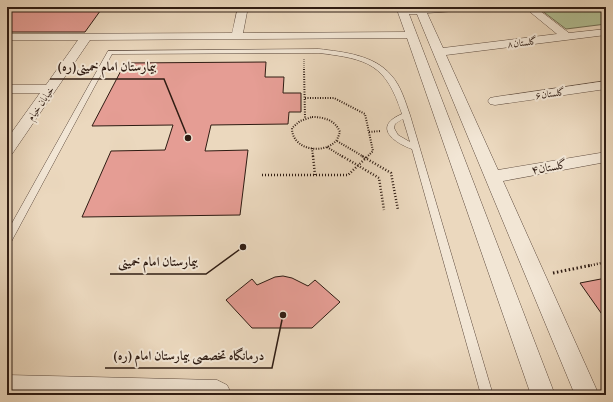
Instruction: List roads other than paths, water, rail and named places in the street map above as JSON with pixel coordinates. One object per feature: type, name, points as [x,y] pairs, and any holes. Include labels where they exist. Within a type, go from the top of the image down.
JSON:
[{"type":"street","points":[[237,36],[243,7]]},
{"type":"street","points":[[470,7],[401,9],[543,395]]},
{"type":"street","points":[[528,7],[567,37]]},
{"type":"street","points":[[420,9],[587,395]]},
{"type":"street","name":"گلستان۸","points":[[438,52],[606,32]]},
{"type":"street","points":[[7,37],[411,35]]},
{"type":"street","name":"خیابان خیام","points":[[7,150],[86,37]]},
{"type":"street","name":"گلستان۶","points":[[495,101],[606,85]]},
{"type":"street","points":[[7,89],[50,89]]},
{"type":"street","name":"گلستان۴","points":[[492,177],[606,157]]},
{"type":"street","points":[[7,390],[217,395]]},
{"type":"lane","points":[[7,241],[110,52],[320,51],[343,54],[365,61],[383,71],[395,85],[406,115],[487,395]]},
{"type":"lane","points":[[406,115],[394,121],[391,126],[391,131],[393,136],[399,141],[416,147]]},
{"type":"place","name":"بیمارستان امام خمینی(ره)","points":[[188,138]]},
{"type":"place","name":"بیمارستان امام خمینی","points":[[243,247]]},
{"type":"place","name":"درمانگاه تخصصی بیمارستان امام (ره)","points":[[283,315]]}]
